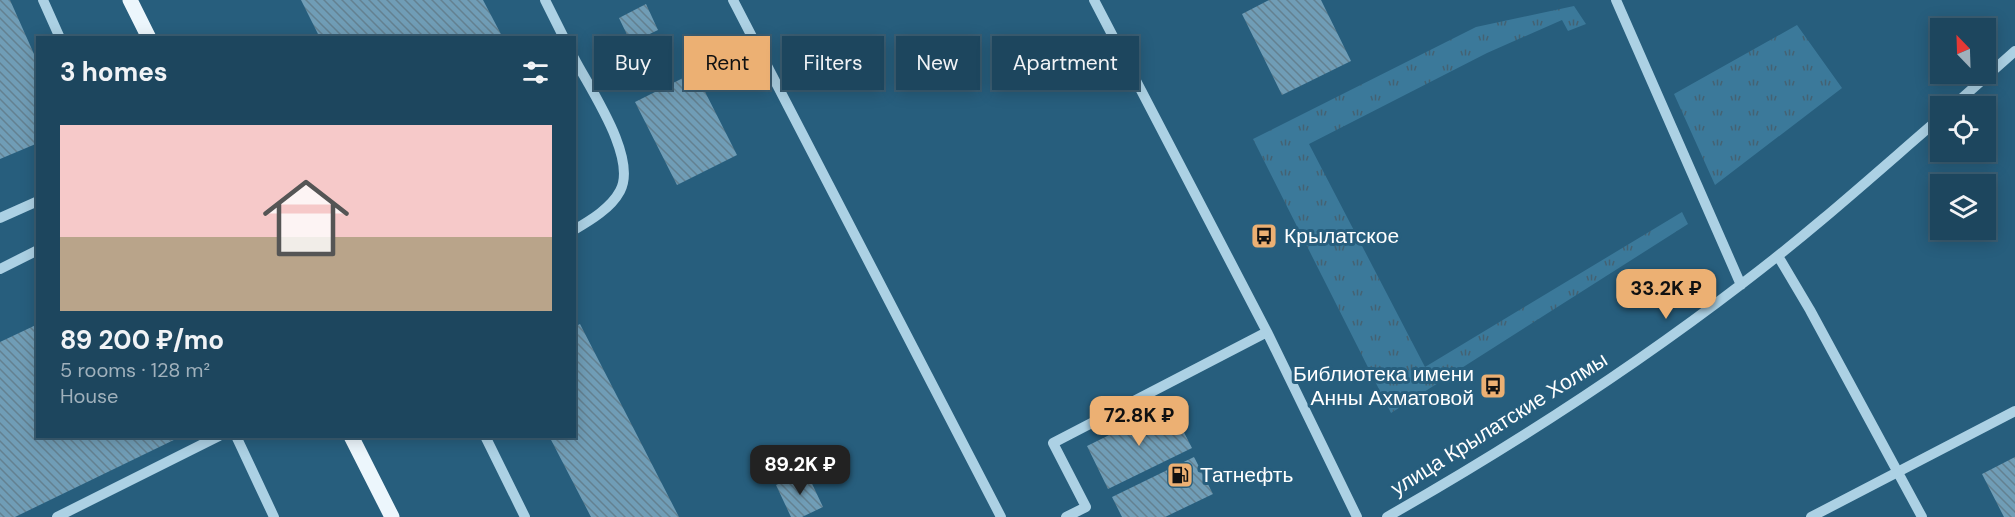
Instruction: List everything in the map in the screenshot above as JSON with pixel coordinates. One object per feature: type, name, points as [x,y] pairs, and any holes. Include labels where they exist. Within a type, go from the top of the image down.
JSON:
[{"type":"main road","points":[[130,0],[148,36]]},
{"type":"main road","points":[[352,438],[392,517]]},
{"type":"street","points":[[43,0],[59,36]]},
{"type":"street","points":[[545,0],[563,36]]},
{"type":"street","points":[[734,0],[1001,517]]},
{"type":"street","points":[[1094,0],[1267,332],[1357,517]]},
{"type":"street","points":[[1616,0],[1741,285]]},
{"type":"street","points":[[1964,96],[2015,51]]},
{"type":"street","points":[[576,62],[621,150],[626,175],[621,190],[610,205],[576,229]]},
{"type":"street","name":"улица Крылатские Холмы","points":[[1387,517],[1449,482],[1576,400],[1741,285],[1930,126]]},
{"type":"street","points":[[0,218],[36,202]]},
{"type":"street","points":[[0,269],[36,251]]},
{"type":"street","points":[[1778,256],[1810,310],[1922,517]]},
{"type":"street","points":[[1066,517],[1086,507],[1053,443],[1267,332]]},
{"type":"street","points":[[1811,517],[2015,411]]},
{"type":"street","points":[[57,517],[215,438]]},
{"type":"street","points":[[237,438],[274,517]]},
{"type":"street","points":[[485,438],[525,517]]},
{"type":"green space","points":[[1574,6],[1586,24],[1568,31],[1562,20],[1487,53],[1309,144],[1425,367],[1682,212],[1688,224],[1391,413],[1253,139],[1476,27]]},
{"type":"green space","points":[[1797,25],[1842,88],[1715,185],[1674,94]]},
{"type":"building","points":[[0,0],[10,0],[36,58],[36,144],[0,159]]},
{"type":"building","points":[[301,0],[483,0],[502,36],[319,36]]},
{"type":"building","points":[[1269,0],[1321,0],[1351,61],[1282,95],[1242,14]]},
{"type":"building","points":[[646,4],[658,30],[646,36],[628,36],[619,18]]},
{"type":"building","points":[[684,78],[684,90],[704,90],[737,155],[677,185],[635,102],[659,90],[672,90],[672,84]]},
{"type":"building","points":[[580,324],[679,517],[591,517],[550,438],[576,438],[576,326]]},
{"type":"building","points":[[36,325],[36,438],[178,438],[15,517],[0,517],[0,342]]},
{"type":"building","points":[[1170,405],[1192,448],[1108,489],[1087,446]]},
{"type":"building","name":"Татнефть","points":[[1194,457],[1213,494],[1165,517],[1122,517],[1112,497]]},
{"type":"building","points":[[2015,457],[2015,517],[2004,517],[1982,474]]},
{"type":"building","points":[[806,471],[823,507],[802,517],[791,517],[776,485]]},
{"type":"place","name":"Крылатское","points":[[1264,236]]},
{"type":"place","name":"Библиотека имени Анны Ахматовой","points":[[1493,386]]},
{"type":"place","name":"Татнефть","points":[[1180,475]]}]
